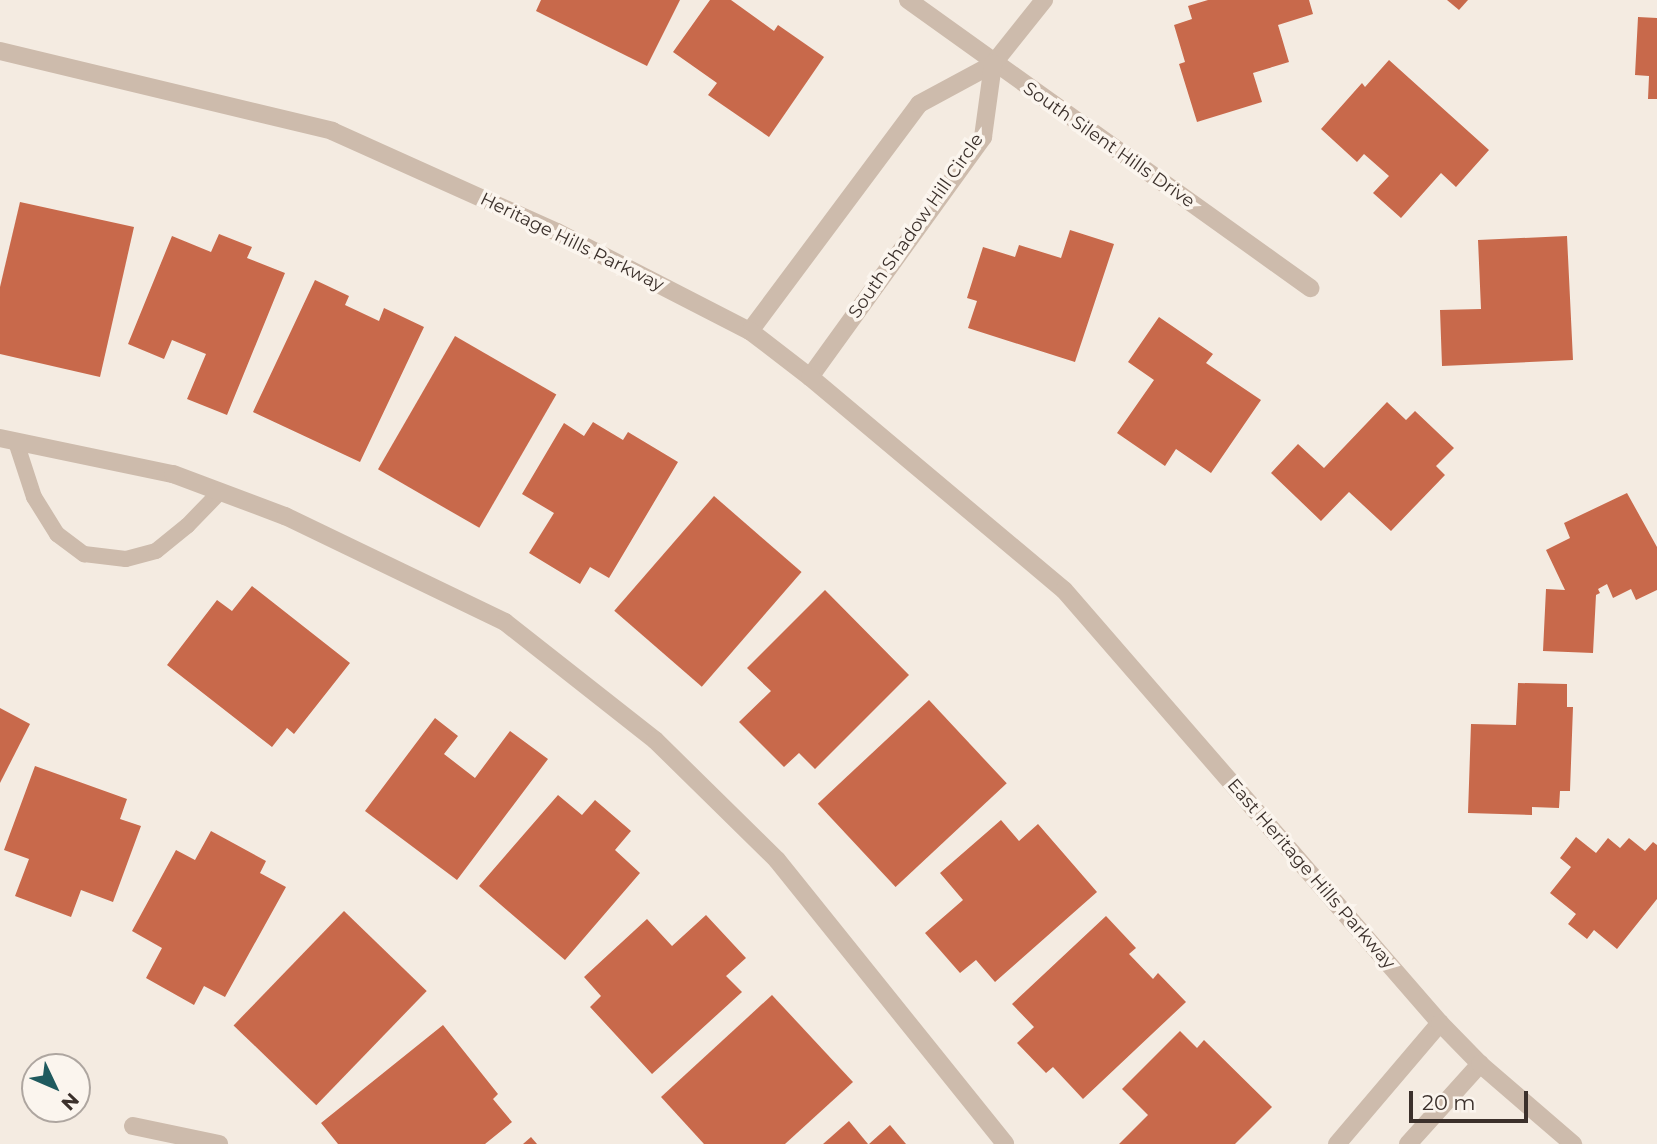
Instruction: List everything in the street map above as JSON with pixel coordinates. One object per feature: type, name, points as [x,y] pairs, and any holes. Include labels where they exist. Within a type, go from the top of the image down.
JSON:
[{"type":"street","name":"South Silent Hills Drive","points":[[908,0],[993,64],[1311,288]]},
{"type":"street","points":[[750,331],[919,104],[993,64],[1044,0]]},
{"type":"street","name":"Heritage Hills Parkway","points":[[0,51],[332,131],[557,232],[750,331],[810,377],[1064,590]]},
{"type":"street","name":"South Shadow Hill Circle","points":[[810,377],[983,137],[993,64]]},
{"type":"street","points":[[8,440],[173,474],[285,516],[505,622],[655,740],[777,860],[1005,1144]]},
{"type":"street","name":"East Heritage Hills Parkway","points":[[1064,590],[1440,1023],[1480,1064],[1573,1144]]},
{"type":"street","points":[[1338,1144],[1440,1023]]},
{"type":"street","points":[[1408,1144],[1480,1064]]},
{"type":"street","points":[[133,1126],[219,1144]]},
{"type":"lane","points":[[8,440],[34,498],[57,534],[84,554],[126,559],[156,551],[187,526],[220,492]]},
{"type":"building","points":[[541,0],[680,0],[647,66],[536,11]]},
{"type":"building","points":[[710,0],[731,0],[774,31],[778,25],[824,57],[769,137],[708,95],[717,83],[673,52]]},
{"type":"building","points":[[1208,0],[1309,0],[1313,14],[1278,25],[1289,62],[1253,73],[1262,102],[1197,122],[1179,64],[1185,62],[1174,25],[1192,19],[1188,6]]},
{"type":"building","points":[[1447,0],[1468,0],[1459,10]]},
{"type":"building","points":[[1638,17],[1657,18],[1657,99],[1648,99],[1649,76],[1635,75]]},
{"type":"building","points":[[1389,60],[1489,150],[1456,187],[1441,173],[1401,218],[1373,193],[1389,176],[1364,154],[1357,162],[1321,129],[1362,83],[1365,87]]},
{"type":"building","points":[[20,202],[134,227],[100,377],[0,354],[0,287]]},
{"type":"building","points":[[1070,230],[1114,244],[1075,362],[968,328],[977,301],[967,298],[983,247],[1015,257],[1019,245],[1061,258]]},
{"type":"building","points":[[219,234],[252,247],[247,258],[285,273],[227,415],[187,399],[206,354],[172,340],[164,359],[128,344],[172,236],[211,252]]},
{"type":"building","points":[[1567,236],[1573,360],[1442,366],[1440,310],[1481,309],[1478,240]]},
{"type":"building","points":[[315,280],[349,296],[345,305],[379,321],[384,308],[424,327],[360,462],[253,412]]},
{"type":"building","points":[[1159,317],[1213,354],[1206,363],[1261,400],[1211,473],[1176,449],[1165,466],[1117,433],[1154,380],[1128,362]]},
{"type":"building","points":[[455,336],[556,394],[479,528],[378,469]]},
{"type":"building","points":[[1387,402],[1406,420],[1415,411],[1454,448],[1436,466],[1445,475],[1391,531],[1349,492],[1321,521],[1271,473],[1298,444],[1324,468]]},
{"type":"building","points":[[593,422],[623,440],[628,432],[678,462],[609,578],[590,567],[580,584],[529,553],[554,513],[522,494],[564,423],[584,436]]},
{"type":"building","points":[[1627,493],[1657,547],[1657,590],[1636,600],[1631,589],[1613,598],[1607,584],[1598,589],[1600,593],[1596,595],[1593,653],[1543,651],[1546,589],[1565,590],[1546,550],[1570,538],[1564,523]]},
{"type":"building","points":[[714,496],[802,572],[702,687],[614,611]]},
{"type":"building","points":[[252,586],[350,663],[294,734],[287,728],[272,747],[167,665],[217,600],[232,611]]},
{"type":"building","points":[[825,590],[909,675],[815,769],[799,753],[784,767],[739,722],[771,691],[747,668]]},
{"type":"building","points":[[1518,683],[1567,684],[1567,707],[1573,707],[1570,791],[1560,791],[1559,808],[1532,807],[1532,815],[1468,813],[1471,724],[1516,725]]},
{"type":"building","points":[[929,700],[1007,783],[896,887],[818,804]]},
{"type":"building","points":[[0,708],[30,724],[0,783]]},
{"type":"building","points":[[435,718],[458,736],[444,754],[475,778],[510,731],[548,759],[457,880],[365,811]]},
{"type":"building","points":[[35,766],[127,799],[120,819],[141,826],[113,902],[81,890],[71,917],[15,896],[29,859],[4,850]]},
{"type":"building","points":[[558,795],[582,815],[595,800],[631,831],[615,850],[640,873],[565,960],[479,886]]},
{"type":"building","points":[[1001,820],[1019,841],[1038,824],[1097,892],[995,982],[976,960],[960,973],[925,933],[963,900],[940,873]]},
{"type":"building","points":[[211,831],[266,861],[260,873],[286,887],[225,997],[204,986],[194,1005],[146,978],[162,948],[132,931],[176,850],[195,860]]},
{"type":"building","points":[[1576,837],[1596,853],[1608,838],[1620,848],[1629,838],[1645,851],[1653,842],[1657,845],[1657,899],[1617,949],[1594,930],[1587,939],[1568,924],[1576,914],[1550,893],[1571,867],[1560,858]]},
{"type":"building","points":[[344,911],[427,991],[316,1105],[234,1025]]},
{"type":"building","points":[[706,915],[746,958],[726,976],[742,992],[652,1074],[590,1007],[601,996],[584,977],[647,919],[672,946]]},
{"type":"building","points":[[1106,916],[1136,948],[1129,954],[1153,979],[1158,973],[1186,1002],[1083,1099],[1053,1067],[1046,1073],[1017,1043],[1034,1027],[1012,1004]]},
{"type":"building","points":[[772,995],[853,1082],[785,1144],[704,1144],[661,1097]]},
{"type":"building","points":[[443,1025],[498,1094],[493,1099],[512,1122],[485,1144],[338,1144],[321,1123]]},
{"type":"building","points":[[1180,1031],[1197,1048],[1204,1040],[1272,1107],[1235,1144],[1119,1144],[1148,1115],[1122,1089]]},
{"type":"building","points":[[849,1121],[868,1144],[823,1144]]},
{"type":"building","points":[[890,1125],[906,1144],[869,1144]]},
{"type":"building","points":[[531,1137],[537,1144],[523,1144]]}]
